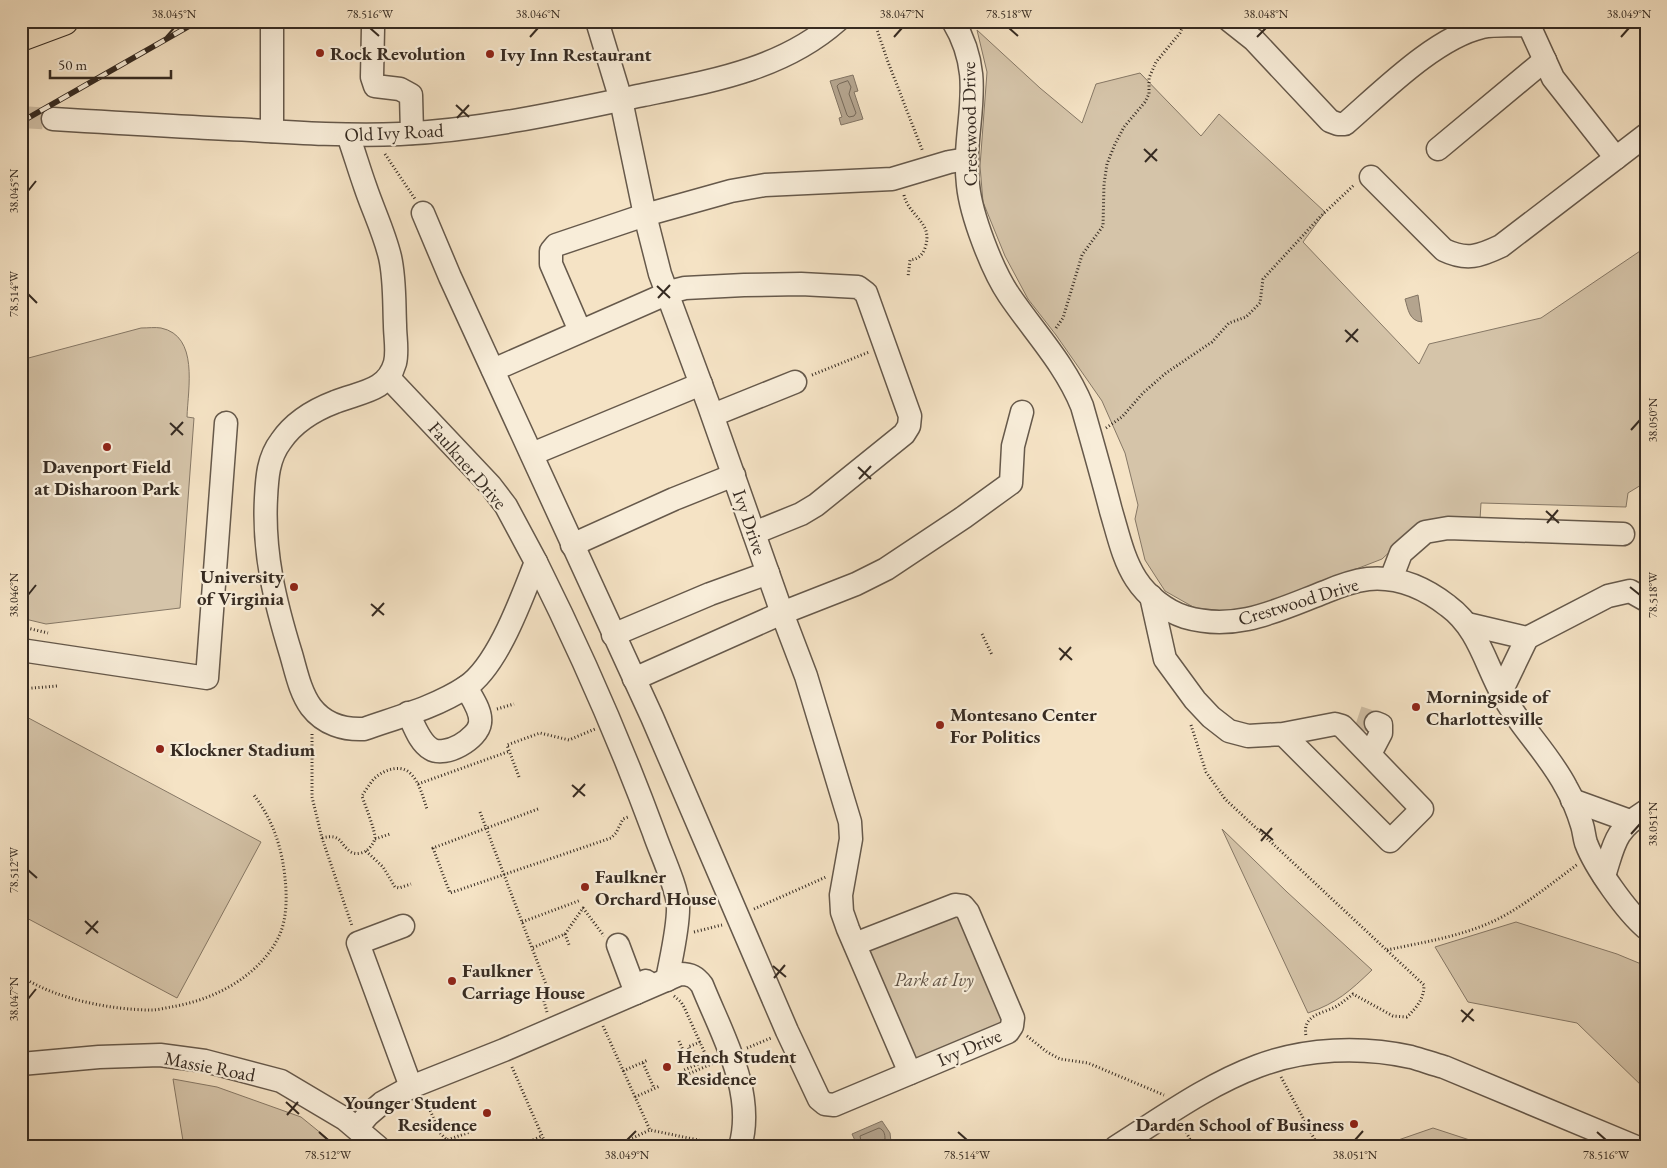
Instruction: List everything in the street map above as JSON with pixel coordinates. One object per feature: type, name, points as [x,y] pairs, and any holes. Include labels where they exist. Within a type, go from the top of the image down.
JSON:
[{"type":"main road","points":[[21,37],[64,21]]},
{"type":"street","name":"Ivy Drive","points":[[597,21],[621,100],[645,215],[660,274],[713,415],[806,676],[850,822],[850,839],[841,895],[842,912],[855,944],[910,1073],[1008,1032],[1012,1026],[1012,1018],[968,912],[963,906],[955,905],[855,944]]},
{"type":"street","name":"Old Ivy Road","points":[[53,119],[348,136],[451,130],[539,116],[621,100],[711,81],[752,70],[807,44],[837,21]]},
{"type":"street","name":"Crestwood Drive","points":[[953,21],[968,54],[972,76],[973,102],[967,160],[972,210],[994,267],[1008,294],[1044,341],[1076,390],[1092,439],[1122,550],[1136,578],[1151,596],[1175,614],[1200,621],[1227,623],[1266,615],[1348,583],[1370,579],[1391,579],[1412,585],[1432,594],[1450,607],[1467,624],[1478,641],[1501,692],[1513,713],[1553,766],[1572,800],[1583,826],[1586,843],[1611,888],[1646,928]]},
{"type":"street","points":[[1230,21],[1254,40],[1330,121],[1338,124],[1345,124],[1441,45],[1461,34],[1491,26],[1527,23],[1554,78],[1616,158]]},
{"type":"street","points":[[272,27],[272,131]]},
{"type":"street","points":[[373,28],[372,77],[375,86],[400,89],[412,95],[412,133]]},
{"type":"street","points":[[1438,149],[1545,60]]},
{"type":"street","points":[[1371,177],[1444,250],[1455,256],[1467,258],[1485,254],[1501,246],[1646,135]]},
{"type":"street","points":[[348,136],[365,186],[383,230],[390,259],[394,289],[396,360],[388,378],[380,385],[370,391],[335,402],[305,416],[291,428],[271,458],[267,476],[265,518],[267,556],[279,616],[304,695],[312,708],[325,720],[352,730],[364,729],[435,704],[466,687],[480,676],[490,661],[517,609],[536,562]]},
{"type":"street","points":[[580,331],[551,264],[551,251],[556,245],[645,215],[731,191],[756,186],[892,179],[929,167],[967,160]]},
{"type":"street","points":[[423,213],[634,680],[819,1099],[825,1104],[834,1105],[910,1073]]},
{"type":"street","points":[[493,370],[580,331],[685,288],[801,284],[858,287],[866,293],[910,416],[909,426],[904,434],[816,505],[801,514],[754,533]]},
{"type":"street","name":"Faulkner Drive","points":[[388,378],[490,485],[506,506],[560,609],[642,800],[678,904],[667,987]]},
{"type":"street","points":[[713,415],[795,382]]},
{"type":"street","points":[[532,454],[701,384]]},
{"type":"street","points":[[634,680],[782,613],[856,584],[886,569],[964,517],[1011,483],[1013,446],[1022,412]]},
{"type":"street","points":[[21,650],[207,678],[226,423]]},
{"type":"street","points":[[572,545],[674,499],[734,475]]},
{"type":"street","points":[[1391,579],[1401,553],[1425,532],[1448,528],[1624,534]]},
{"type":"street","points":[[613,635],[710,594],[768,573]]},
{"type":"street","points":[[1501,692],[1527,638],[1608,596],[1630,591],[1646,600]]},
{"type":"street","points":[[1151,596],[1165,659],[1195,700],[1211,717],[1229,731],[1248,736],[1283,734],[1335,724],[1358,722],[1381,725],[1381,733],[1370,754]]},
{"type":"street","points":[[1467,624],[1527,638]]},
{"type":"street","points":[[408,713],[425,744],[431,750],[439,752],[464,743],[477,732],[480,722],[479,712],[466,687]]},
{"type":"street","points":[[1283,734],[1390,841],[1422,809],[1370,754],[1358,722]]},
{"type":"street","points":[[1572,800],[1638,816]]},
{"type":"street","points":[[1604,876],[1616,838],[1638,816]]},
{"type":"street","points":[[403,926],[358,943],[415,1086]]},
{"type":"street","points":[[618,945],[636,993]]},
{"type":"street","points":[[636,993],[673,949]]},
{"type":"street","points":[[357,1128],[382,1103],[415,1086],[636,993],[667,987],[680,974],[688,974],[696,978],[702,985],[740,1078],[744,1100],[744,1122],[740,1147]]},
{"type":"street","points":[[1116,1147],[1237,1074],[1272,1062],[1312,1053],[1341,1050],[1375,1051],[1411,1057],[1444,1067],[1636,1147]]},
{"type":"street","name":"Massie Road","points":[[21,1064],[99,1057],[160,1055],[206,1061],[281,1081],[337,1114],[357,1128],[378,1147]]},
{"type":"path","points":[[874,21],[929,167]]},
{"type":"path","points":[[1044,341],[1063,318],[1082,255],[1103,226],[1105,178],[1115,144],[1124,127],[1145,102],[1149,94],[1149,78],[1156,62],[1180,34],[1186,21]]},
{"type":"path","points":[[372,135],[423,213]]},
{"type":"path","points":[[1092,439],[1122,417],[1166,373],[1212,342],[1230,323],[1246,317],[1260,303],[1263,278],[1282,256],[1354,185],[1371,177]]},
{"type":"path","points":[[906,203],[925,226],[928,235],[922,255],[917,259],[910,260],[908,278]]},
{"type":"path","points":[[795,382],[885,346]]},
{"type":"path","points":[[982,634],[992,655]]},
{"type":"path","points":[[21,688],[57,686]]},
{"type":"path","points":[[501,708],[514,704]]},
{"type":"path","points":[[312,708],[312,797],[322,838],[358,943]]},
{"type":"path","points":[[520,777],[507,745],[540,733],[569,740],[610,724]]},
{"type":"path","points":[[1190,724],[1206,772],[1225,799],[1424,985],[1424,994],[1417,1007],[1407,1017],[1393,1016],[1354,994],[1338,1006],[1324,1013],[1314,1015],[1307,1024],[1305,1034],[1312,1053]]},
{"type":"path","points":[[418,784],[510,751]]},
{"type":"path","points":[[322,838],[330,836],[337,839],[351,852],[362,853],[366,851],[373,844],[375,837],[362,796],[379,774],[393,768],[404,769],[410,772],[418,784],[427,809]]},
{"type":"path","points":[[21,976],[72,999],[111,1007],[153,1010],[186,1005],[208,997],[241,980],[260,964],[270,951],[280,933],[286,910],[283,860],[265,810],[253,794]]},
{"type":"path","points":[[538,809],[433,848],[450,893],[611,838],[616,833],[622,819],[645,810]]},
{"type":"path","points":[[480,812],[547,987],[542,994],[551,1029]]},
{"type":"path","points":[[374,840],[390,834]]},
{"type":"path","points":[[366,851],[383,867],[395,887],[399,888],[411,884]]},
{"type":"path","points":[[1387,950],[1444,937],[1498,919],[1525,903],[1592,854]]},
{"type":"path","points":[[673,949],[680,939],[692,933],[725,924],[738,916],[828,876],[846,866]]},
{"type":"path","points":[[522,922],[581,900]]},
{"type":"path","points":[[532,948],[564,934],[583,908],[609,942],[618,945]]},
{"type":"path","points":[[564,934],[569,945]]},
{"type":"path","points":[[667,987],[681,1002],[708,1060],[684,1070]]},
{"type":"path","points":[[596,1010],[650,1130]]},
{"type":"path","points":[[1012,1026],[1060,1058],[1088,1063],[1154,1090]]},
{"type":"path","points":[[679,1040],[688,1061],[693,1059],[688,1047],[700,1042]]},
{"type":"path","points":[[504,1050],[547,1147]]},
{"type":"path","points":[[623,1071],[648,1060]]},
{"type":"path","points":[[1272,1062],[1318,1144]]},
{"type":"path","points":[[643,1063],[654,1088]]},
{"type":"path","points":[[415,1086],[440,1133],[455,1147]]},
{"type":"path","points":[[635,1097],[660,1086]]},
{"type":"path","points":[[447,1140],[476,1130]]},
{"type":"path","points":[[613,1147],[650,1130],[728,1147]]},
{"type":"path","points":[[1186,1133],[1194,1147]]},
{"type":"path","points":[[517,1147],[542,1136]]},
{"type":"path","points":[[624,1142],[626,1147]]},
{"type":"green space","points":[[977,30],[1040,88],[1082,123],[1096,84],[1140,73],[1201,136],[1219,114],[1325,212],[1303,242],[1419,364],[1429,344],[1541,318],[1646,247],[1646,482],[1628,493],[1626,507],[1481,503],[1480,520],[1409,534],[1382,559],[1243,613],[1195,608],[1165,591],[1145,560],[1135,519],[1138,505],[1125,453],[1102,401],[1056,335],[1028,299],[1005,256],[983,202],[980,166],[987,72]]},
{"type":"green space","name":"Davenport Field at Disharoon Park","points":[[141,328],[161,328],[173,333],[181,341],[189,365],[187,417],[194,418],[180,608],[46,624],[21,618],[21,360]]},
{"type":"green space","name":"Klockner Stadium","points":[[21,714],[261,842],[177,998],[21,915]]},
{"type":"green space","points":[[1222,829],[1372,970],[1343,996],[1308,1013]]},
{"type":"green space","name":"Park at Ivy","points":[[962,908],[1005,1028],[914,1066],[859,947]]},
{"type":"green space","points":[[1516,922],[1617,954],[1646,966],[1646,1090],[1577,1023],[1468,1002],[1435,947]]},
{"type":"green space","points":[[173,1079],[217,1087],[301,1117],[338,1147],[184,1147]]},
{"type":"green space","points":[[1433,1128],[1488,1146],[1497,1147],[1378,1147]]},
{"type":"water","points":[[853,75],[858,91],[854,92],[863,119],[841,125],[839,118],[842,117],[830,81]]},
{"type":"water","points":[[1418,295],[1422,322],[1412,317],[1405,299]]},
{"type":"water","points":[[882,1121],[890,1133],[891,1142],[879,1147],[858,1147],[852,1134]]},
{"type":"tunnel","points":[[21,117],[53,119]]},
{"type":"tunnel","points":[[1358,717],[1376,723]]},
{"type":"railway","points":[[21,122],[198,21]]},
{"type":"place","name":"Rock Revolution","points":[[320,53]]},
{"type":"place","name":"Ivy Inn Restaurant","points":[[490,54]]},
{"type":"place","name":"Davenport Field at Disharoon Park","points":[[107,447]]},
{"type":"place","name":"University of Virginia","points":[[294,587]]},
{"type":"place","name":"Morningside of Charlottesville","points":[[1416,707]]},
{"type":"place","name":"Montesano Center For Politics","points":[[940,725]]},
{"type":"place","name":"Klockner Stadium","points":[[160,749]]},
{"type":"place","name":"Faulkner Orchard House","points":[[585,887]]},
{"type":"place","name":"Faulkner Carriage House","points":[[452,981]]},
{"type":"place","name":"Hench Student Residence","points":[[667,1067]]},
{"type":"place","name":"Younger Student Residence","points":[[487,1113]]},
{"type":"place","name":"Darden School of Business","points":[[1354,1124]]}]
